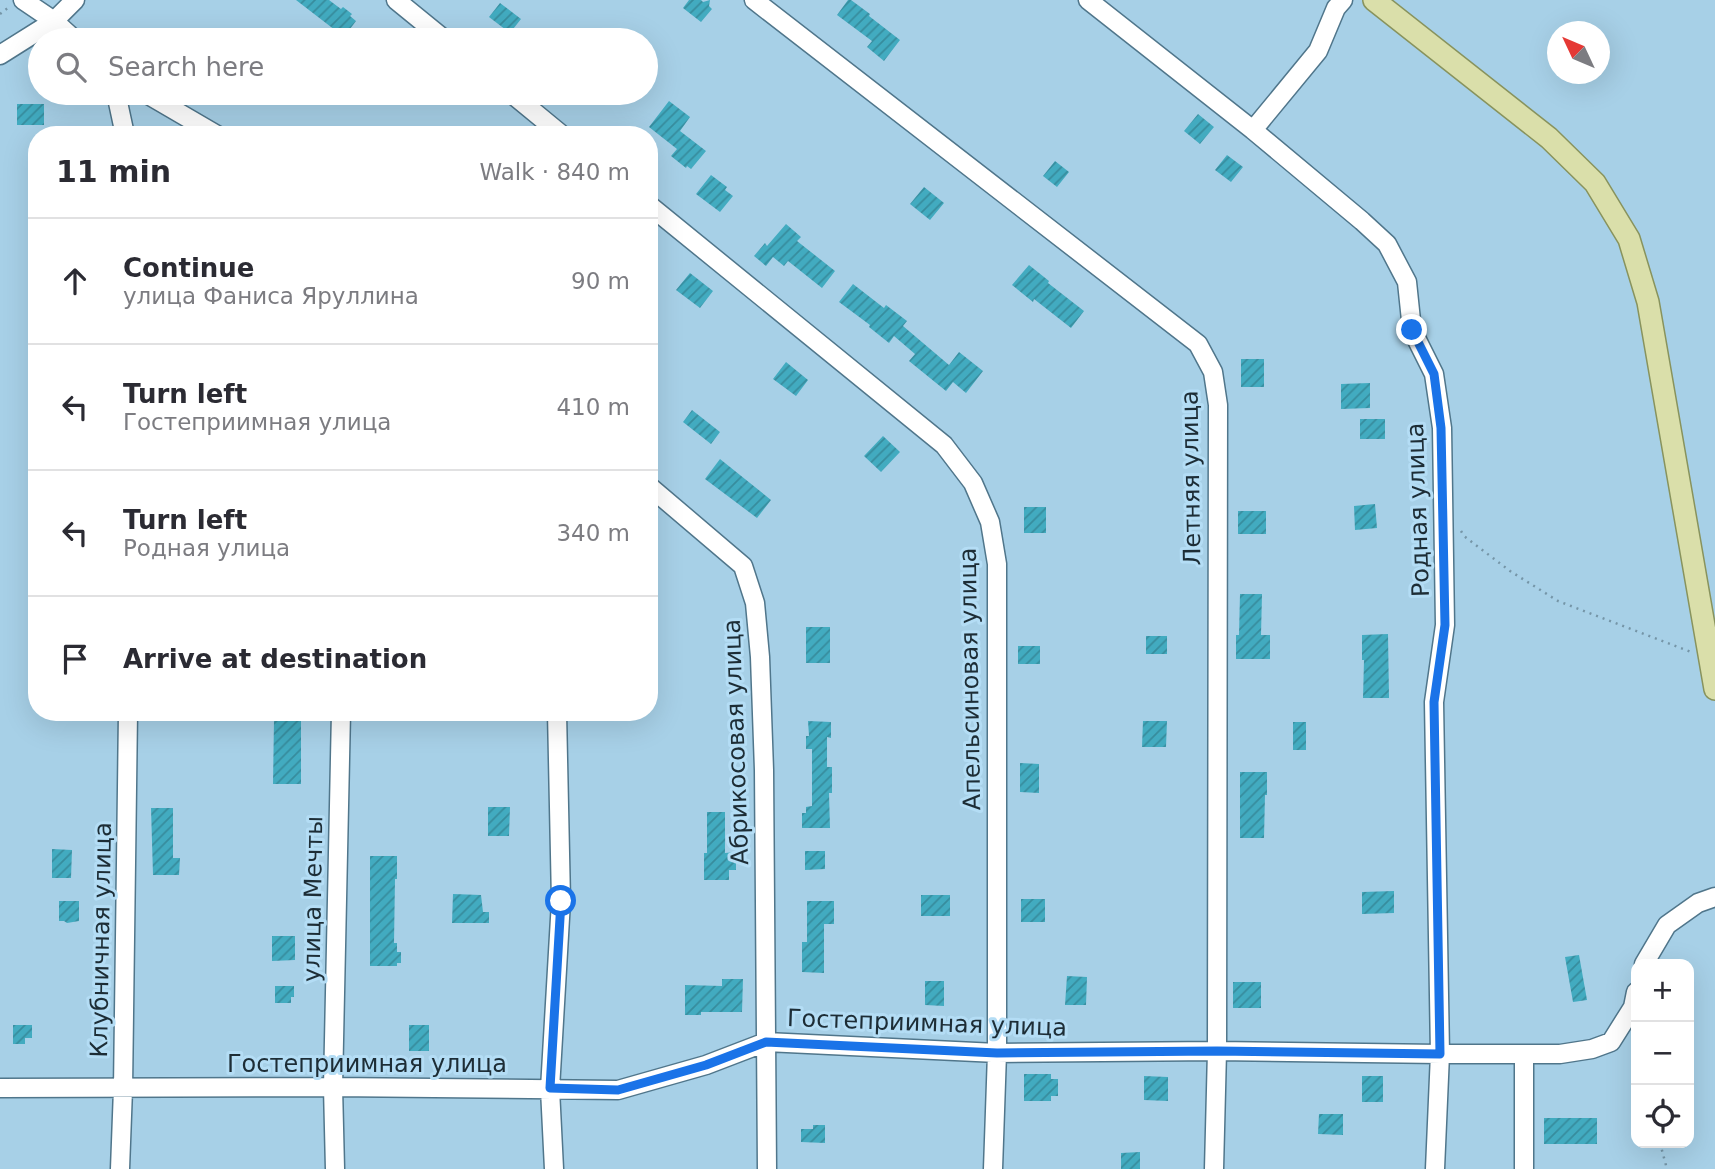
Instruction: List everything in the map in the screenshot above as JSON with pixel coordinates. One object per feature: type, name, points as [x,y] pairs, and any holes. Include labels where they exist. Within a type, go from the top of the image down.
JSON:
[{"type":"main road","points":[[1374,0],[1549,138],[1595,183],[1629,239],[1648,302],[1715,689]]},
{"type":"street","points":[[23,0],[62,28]]},
{"type":"street","points":[[43,28],[75,0]]},
{"type":"street","points":[[396,0],[431,28]]},
{"type":"street","name":"Летняя улица","points":[[754,0],[1198,344],[1213,372],[1217,405],[1217,1051],[1214,1169]]},
{"type":"street","name":"Родная улица","points":[[1088,0],[1253,130],[1362,221],[1387,244],[1407,282],[1412,330],[1434,374],[1441,428],[1445,625],[1434,702],[1440,1054],[1435,1169]]},
{"type":"street","points":[[1253,130],[1318,51],[1336,8],[1343,0]]},
{"type":"street","points":[[0,55],[28,37]]},
{"type":"street","points":[[119,105],[123,126]]},
{"type":"street","points":[[166,105],[202,126]]},
{"type":"street","points":[[526,105],[551,126]]},
{"type":"street","name":"Апельсиновая улица","points":[[658,212],[944,445],[973,483],[990,522],[997,564],[997,1053],[993,1169]]},
{"type":"street","name":"Абрикосовая улица","points":[[658,494],[743,566],[755,603],[764,770],[766,1169]]},
{"type":"street","name":"Клубничная улица","points":[[120,1169],[128,721]]},
{"type":"street","name":"улица Мечты","points":[[335,1169],[333,1087],[341,721]]},
{"type":"street","points":[[554,1169],[550,1088],[561,901],[557,721]]},
{"type":"street","points":[[1647,959],[1667,925],[1698,903],[1715,897]]},
{"type":"street","name":"Гостеприимная улица","points":[[0,1088],[618,1090],[706,1065],[766,1042],[997,1053],[1217,1051],[1560,1054],[1592,1049],[1611,1042],[1631,1010]]},
{"type":"street","points":[[1524,1054],[1524,1169]]},
{"type":"path","points":[[1458,528],[1464,536],[1510,571],[1558,601],[1710,660]]},
{"type":"path","points":[[1661,1148],[1667,1169]]},
{"type":"building","points":[[296,0],[329,0],[352,14],[350,16],[356,21],[351,28],[332,28]]},
{"type":"building","points":[[689,0],[710,0],[709,6],[712,9],[701,22],[683,8]]},
{"type":"building","points":[[848,0],[870,14],[869,16],[900,40],[884,61],[867,47],[872,41],[837,15]]},
{"type":"building","points":[[500,3],[521,19],[514,28],[503,28],[489,17]]},
{"type":"building","points":[[669,101],[690,117],[680,131],[706,151],[691,169],[687,166],[686,168],[671,156],[677,149],[658,134],[658,126],[650,126]]},
{"type":"building","points":[[17,104],[44,105],[44,125],[17,125]]},
{"type":"building","points":[[1198,114],[1214,127],[1200,144],[1184,131]]},
{"type":"building","points":[[1227,155],[1243,167],[1231,182],[1215,170]]},
{"type":"building","points":[[1055,161],[1069,172],[1057,187],[1043,176]]},
{"type":"building","points":[[711,175],[727,187],[725,190],[733,196],[720,212],[696,194]]},
{"type":"building","points":[[924,187],[944,203],[930,220],[910,204]]},
{"type":"building","points":[[786,224],[801,237],[797,241],[835,271],[822,288],[788,261],[784,266],[773,257],[766,266],[754,256],[765,243],[767,246]]},
{"type":"building","points":[[1029,265],[1084,311],[1071,328],[1012,285]]},
{"type":"building","points":[[690,273],[713,291],[700,308],[676,290]]},
{"type":"building","points":[[853,284],[884,308],[886,305],[907,321],[903,326],[949,365],[959,352],[983,371],[966,393],[953,382],[946,391],[909,361],[915,354],[894,336],[889,343],[839,302]]},
{"type":"building","points":[[1241,359],[1264,359],[1264,387],[1241,387]]},
{"type":"building","points":[[786,362],[808,380],[796,396],[773,379]]},
{"type":"building","points":[[1370,383],[1370,408],[1341,409],[1341,384]]},
{"type":"building","points":[[692,410],[720,432],[711,444],[683,422]]},
{"type":"building","points":[[1360,419],[1385,419],[1385,439],[1360,439]]},
{"type":"building","points":[[883,436],[900,452],[881,472],[864,456]]},
{"type":"building","points":[[720,459],[771,500],[757,518],[705,479]]},
{"type":"building","points":[[1375,504],[1377,528],[1355,530],[1354,506]]},
{"type":"building","points":[[1024,507],[1046,507],[1046,533],[1024,533]]},
{"type":"building","points":[[1238,511],[1266,511],[1266,534],[1238,534]]},
{"type":"building","points":[[1240,594],[1262,594],[1261,635],[1270,635],[1270,659],[1236,659]]},
{"type":"building","points":[[806,627],[830,627],[830,663],[806,663]]},
{"type":"building","points":[[1388,634],[1389,698],[1363,698],[1362,635]]},
{"type":"building","points":[[1146,636],[1167,636],[1167,654],[1146,654]]},
{"type":"building","points":[[1018,646],[1040,646],[1040,664],[1018,664]]},
{"type":"building","points":[[274,721],[301,721],[301,784],[273,784]]},
{"type":"building","points":[[808,721],[831,722],[831,738],[827,737],[827,767],[832,767],[832,793],[829,793],[830,828],[802,828],[802,813],[806,813],[806,807],[812,806],[812,749],[806,749]]},
{"type":"building","points":[[1143,721],[1167,721],[1166,747],[1142,747]]},
{"type":"building","points":[[1293,722],[1306,722],[1306,750],[1293,750]]},
{"type":"building","points":[[1020,763],[1039,764],[1039,793],[1020,792]]},
{"type":"building","points":[[1240,772],[1267,772],[1264,838],[1240,838]]},
{"type":"building","points":[[488,807],[510,807],[509,836],[488,836]]},
{"type":"building","points":[[151,808],[173,808],[173,858],[180,858],[179,875],[153,875]]},
{"type":"building","points":[[707,812],[725,812],[725,853],[736,852],[736,870],[729,870],[729,880],[704,880]]},
{"type":"building","points":[[52,849],[72,850],[71,878],[52,878]]},
{"type":"building","points":[[805,851],[825,851],[825,869],[805,870]]},
{"type":"building","points":[[370,856],[397,856],[394,943],[397,943],[397,952],[401,952],[401,963],[397,963],[397,966],[370,966]]},
{"type":"building","points":[[1394,891],[1394,913],[1362,914],[1362,892]]},
{"type":"building","points":[[453,894],[481,895],[483,912],[489,912],[489,923],[452,923]]},
{"type":"building","points":[[921,895],[950,895],[950,916],[921,916]]},
{"type":"building","points":[[1021,899],[1045,899],[1045,922],[1021,922]]},
{"type":"building","points":[[59,901],[79,901],[79,921],[59,921]]},
{"type":"building","points":[[807,901],[834,901],[834,924],[824,924],[824,973],[802,972],[802,942],[807,942]]},
{"type":"building","points":[[272,936],[295,936],[295,960],[272,961]]},
{"type":"building","points":[[1579,955],[1587,1000],[1573,1002],[1565,957]]},
{"type":"building","points":[[1067,976],[1087,977],[1086,1005],[1065,1005]]},
{"type":"building","points":[[722,979],[743,979],[742,1012],[701,1012],[701,1015],[685,1015],[685,985],[722,986]]},
{"type":"building","points":[[925,981],[944,981],[944,1006],[925,1005]]},
{"type":"building","points":[[1233,982],[1261,982],[1261,1008],[1233,1008]]},
{"type":"building","points":[[275,986],[294,986],[291,1003],[275,1003]]},
{"type":"building","points":[[13,1025],[32,1025],[32,1038],[25,1038],[25,1044],[13,1044]]},
{"type":"building","points":[[409,1025],[429,1025],[429,1051],[409,1051]]},
{"type":"building","points":[[1024,1074],[1051,1074],[1051,1079],[1058,1079],[1058,1096],[1051,1096],[1051,1101],[1024,1101]]},
{"type":"building","points":[[1144,1076],[1168,1077],[1168,1101],[1144,1100]]},
{"type":"building","points":[[1362,1076],[1383,1076],[1383,1102],[1362,1102]]},
{"type":"building","points":[[1319,1114],[1343,1114],[1343,1135],[1318,1134]]},
{"type":"building","points":[[1544,1118],[1597,1118],[1597,1144],[1544,1144]]},
{"type":"building","points":[[813,1125],[825,1125],[825,1143],[801,1142],[801,1129],[813,1129]]},
{"type":"building","points":[[1140,1152],[1140,1169],[1121,1169],[1121,1153]]},
{"type":"route","points":[[561,901],[550,1088],[618,1090],[706,1065],[766,1042],[997,1053],[1217,1051],[1440,1054],[1434,702],[1445,625],[1441,428],[1434,374],[1412,330]]}]
